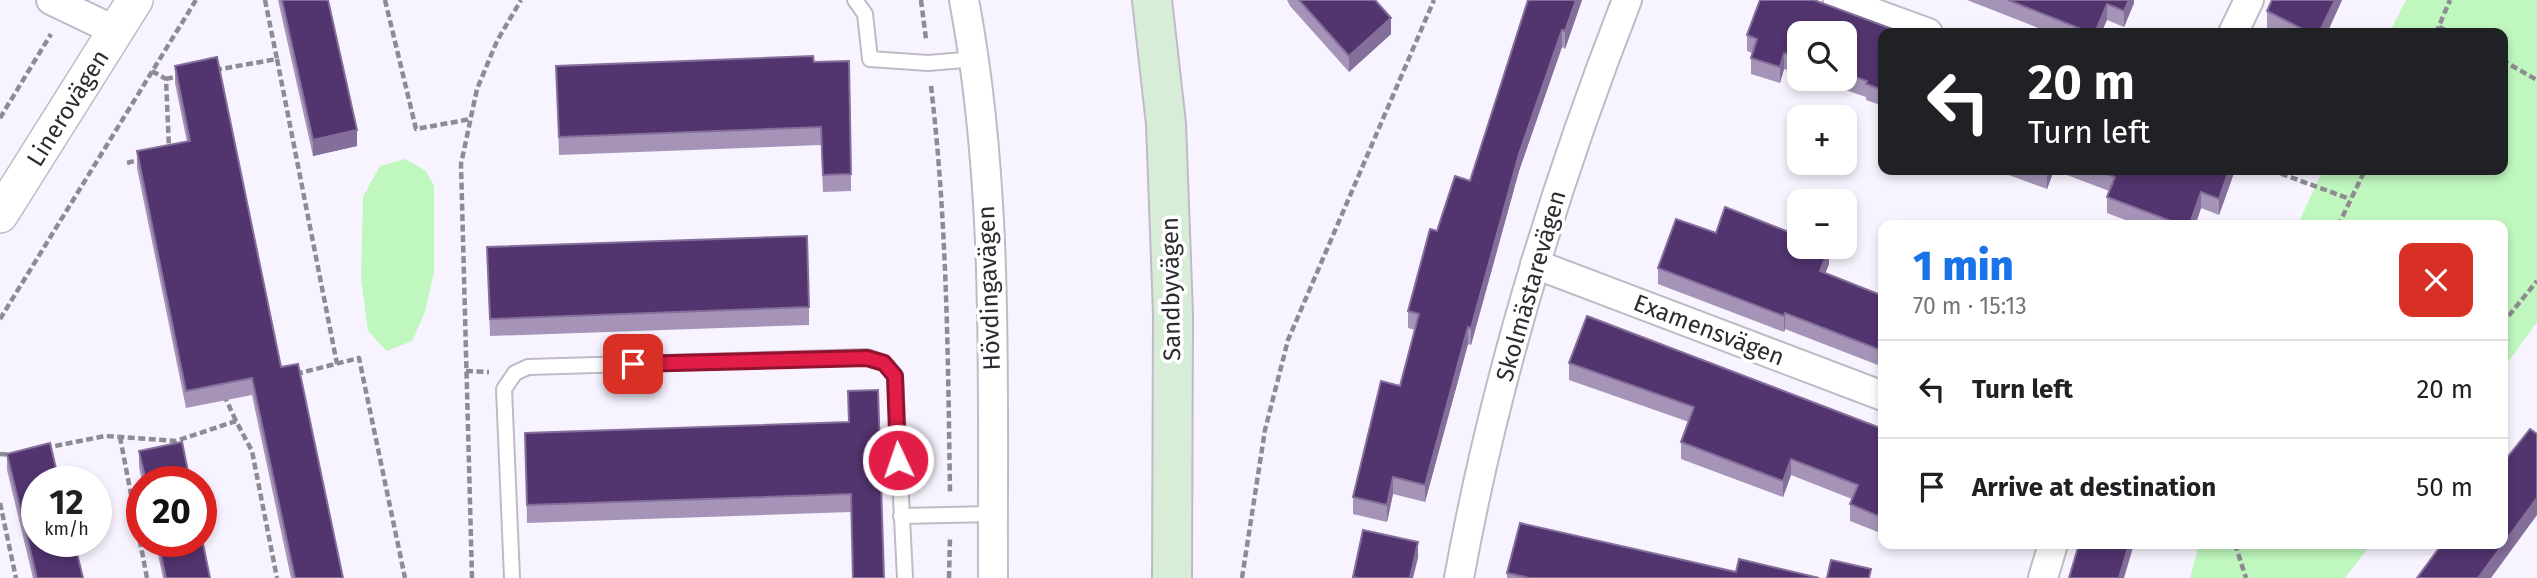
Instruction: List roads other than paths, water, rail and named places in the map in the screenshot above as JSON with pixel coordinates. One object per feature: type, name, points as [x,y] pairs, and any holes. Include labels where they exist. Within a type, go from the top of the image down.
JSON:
[{"type":"main road","name":"Sandbyvägen","points":[[1152,0],[1166,124],[1173,314],[1172,578]]},
{"type":"street","name":"Linerovägen","points":[[0,215],[135,0]]},
{"type":"street","name":"Hövdingavägen","points":[[964,0],[976,59],[992,265],[993,578]]},
{"type":"street","name":"Skolmästarevägen","points":[[1459,578],[1476,483],[1535,264],[1588,101],[1627,0]]},
{"type":"street","points":[[1838,0],[1914,28]]},
{"type":"street","points":[[2235,28],[2249,0]]},
{"type":"street","points":[[59,4],[116,31]]},
{"type":"street","name":"Examensvägen","points":[[1535,264],[1878,394]]},
{"type":"street","points":[[2043,578],[2052,549]]},
{"type":"lane","points":[[855,0],[865,14],[870,59],[928,62],[976,59]]},
{"type":"lane","points":[[512,578],[504,389],[514,373],[528,368],[867,358],[884,363],[895,376],[905,578]]},
{"type":"lane","points":[[901,516],[992,514]]}]
